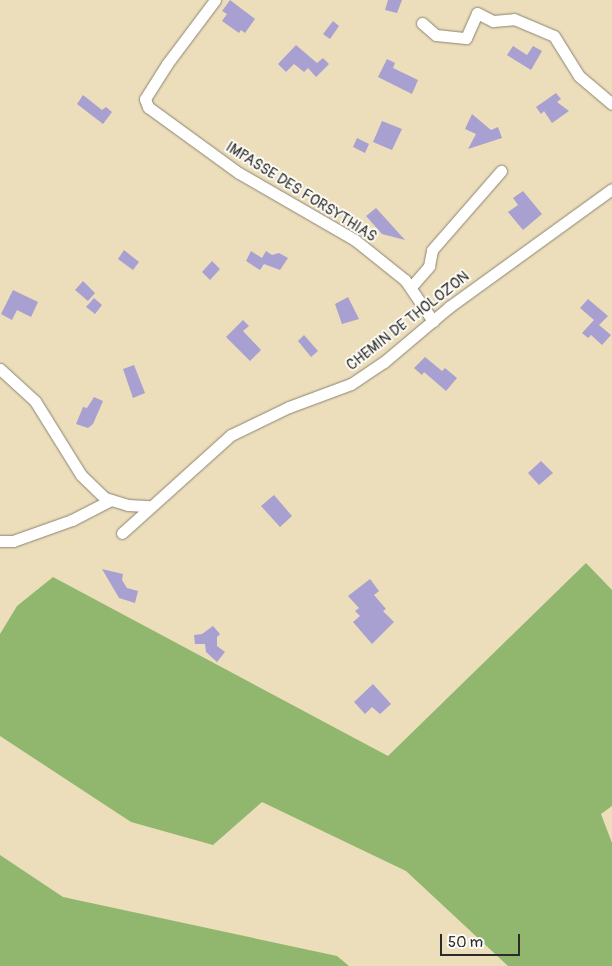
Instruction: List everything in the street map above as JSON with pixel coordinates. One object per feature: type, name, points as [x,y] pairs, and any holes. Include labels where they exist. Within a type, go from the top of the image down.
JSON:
[{"type":"street","name":"IMPASSE DES FORSYTHIAS","points":[[215,0],[167,64],[145,99],[148,107],[239,173],[355,240],[411,287],[433,321]]},
{"type":"street","points":[[422,22],[436,35],[466,38],[477,12],[493,20],[514,20],[554,36],[579,76],[612,104]]},
{"type":"street","points":[[411,287],[429,266],[432,250],[501,171]]},
{"type":"street","name":"CHEMIN DE THOLOZON","points":[[122,533],[150,506],[160,501],[231,435],[289,407],[351,384],[384,362],[433,321],[612,189]]},
{"type":"street","points":[[0,369],[35,401],[81,475],[111,500],[128,506],[150,506]]},
{"type":"street","points":[[0,541],[13,540],[72,520],[111,500]]},
{"type":"green space","points":[[586,563],[612,590],[612,806],[601,814],[612,843],[612,966],[508,966],[406,871],[262,802],[213,845],[131,822],[0,736],[0,634],[17,606],[53,577],[388,756]]},
{"type":"green space","points":[[0,855],[63,897],[337,956],[349,966],[0,966]]},
{"type":"building","points":[[230,0],[255,19],[245,33],[241,30],[239,33],[222,21],[227,14],[222,11]]},
{"type":"building","points":[[388,0],[402,0],[397,13],[385,10]]},
{"type":"building","points":[[333,21],[339,26],[330,39],[323,34]]},
{"type":"building","points":[[296,45],[317,63],[323,58],[329,64],[316,77],[308,68],[304,72],[294,64],[286,72],[278,64]]},
{"type":"building","points":[[513,46],[527,55],[533,46],[542,51],[531,70],[507,55]]},
{"type":"building","points":[[387,59],[395,63],[393,68],[418,80],[412,94],[378,77]]},
{"type":"building","points":[[556,93],[561,99],[557,102],[569,111],[552,123],[544,111],[541,114],[536,107]]},
{"type":"building","points":[[83,95],[102,110],[106,107],[112,112],[103,124],[77,104]]},
{"type":"building","points":[[472,114],[491,130],[498,127],[502,138],[468,149],[476,134],[465,129]]},
{"type":"building","points":[[382,121],[402,129],[392,150],[373,142]]},
{"type":"building","points":[[357,138],[369,144],[365,153],[353,147]]},
{"type":"building","points":[[523,191],[542,214],[523,230],[508,212],[518,205],[513,198]]},
{"type":"building","points":[[376,208],[405,240],[382,234],[366,216]]},
{"type":"building","points":[[124,250],[139,262],[133,270],[118,259]]},
{"type":"building","points":[[251,251],[262,258],[266,251],[272,255],[279,253],[288,258],[280,270],[264,264],[260,270],[246,261]]},
{"type":"building","points":[[212,261],[220,269],[210,280],[202,272]]},
{"type":"building","points":[[83,281],[95,293],[88,301],[75,290]]},
{"type":"building","points":[[13,290],[38,302],[31,317],[17,310],[12,320],[1,314]]},
{"type":"building","points":[[348,297],[359,319],[342,324],[335,304]]},
{"type":"building","points":[[94,298],[102,305],[95,314],[86,307]]},
{"type":"building","points":[[588,299],[608,316],[599,325],[611,335],[602,345],[591,335],[588,338],[582,333],[594,320],[580,308]]},
{"type":"building","points":[[243,320],[249,326],[243,331],[261,350],[250,361],[226,337]]},
{"type":"building","points":[[304,335],[318,351],[311,357],[298,341]]},
{"type":"building","points":[[425,357],[442,371],[445,368],[457,378],[446,391],[424,372],[422,375],[414,368]]},
{"type":"building","points":[[134,365],[145,393],[133,398],[123,369]]},
{"type":"building","points":[[94,397],[103,401],[93,424],[88,428],[76,424],[83,407],[87,408]]},
{"type":"building","points":[[541,461],[553,473],[539,485],[528,473]]},
{"type":"building","points":[[274,495],[292,516],[280,527],[261,506]]},
{"type":"building","points":[[102,569],[123,574],[122,580],[127,588],[138,591],[135,603],[119,598]]},
{"type":"building","points":[[370,579],[379,591],[374,595],[386,609],[383,611],[394,622],[372,644],[353,622],[360,616],[355,611],[359,608],[348,596]]},
{"type":"building","points":[[213,626],[220,634],[217,637],[217,646],[225,652],[217,662],[206,652],[205,644],[195,644],[194,635],[202,634]]},
{"type":"building","points":[[373,684],[391,704],[380,714],[372,707],[365,714],[354,702]]}]
